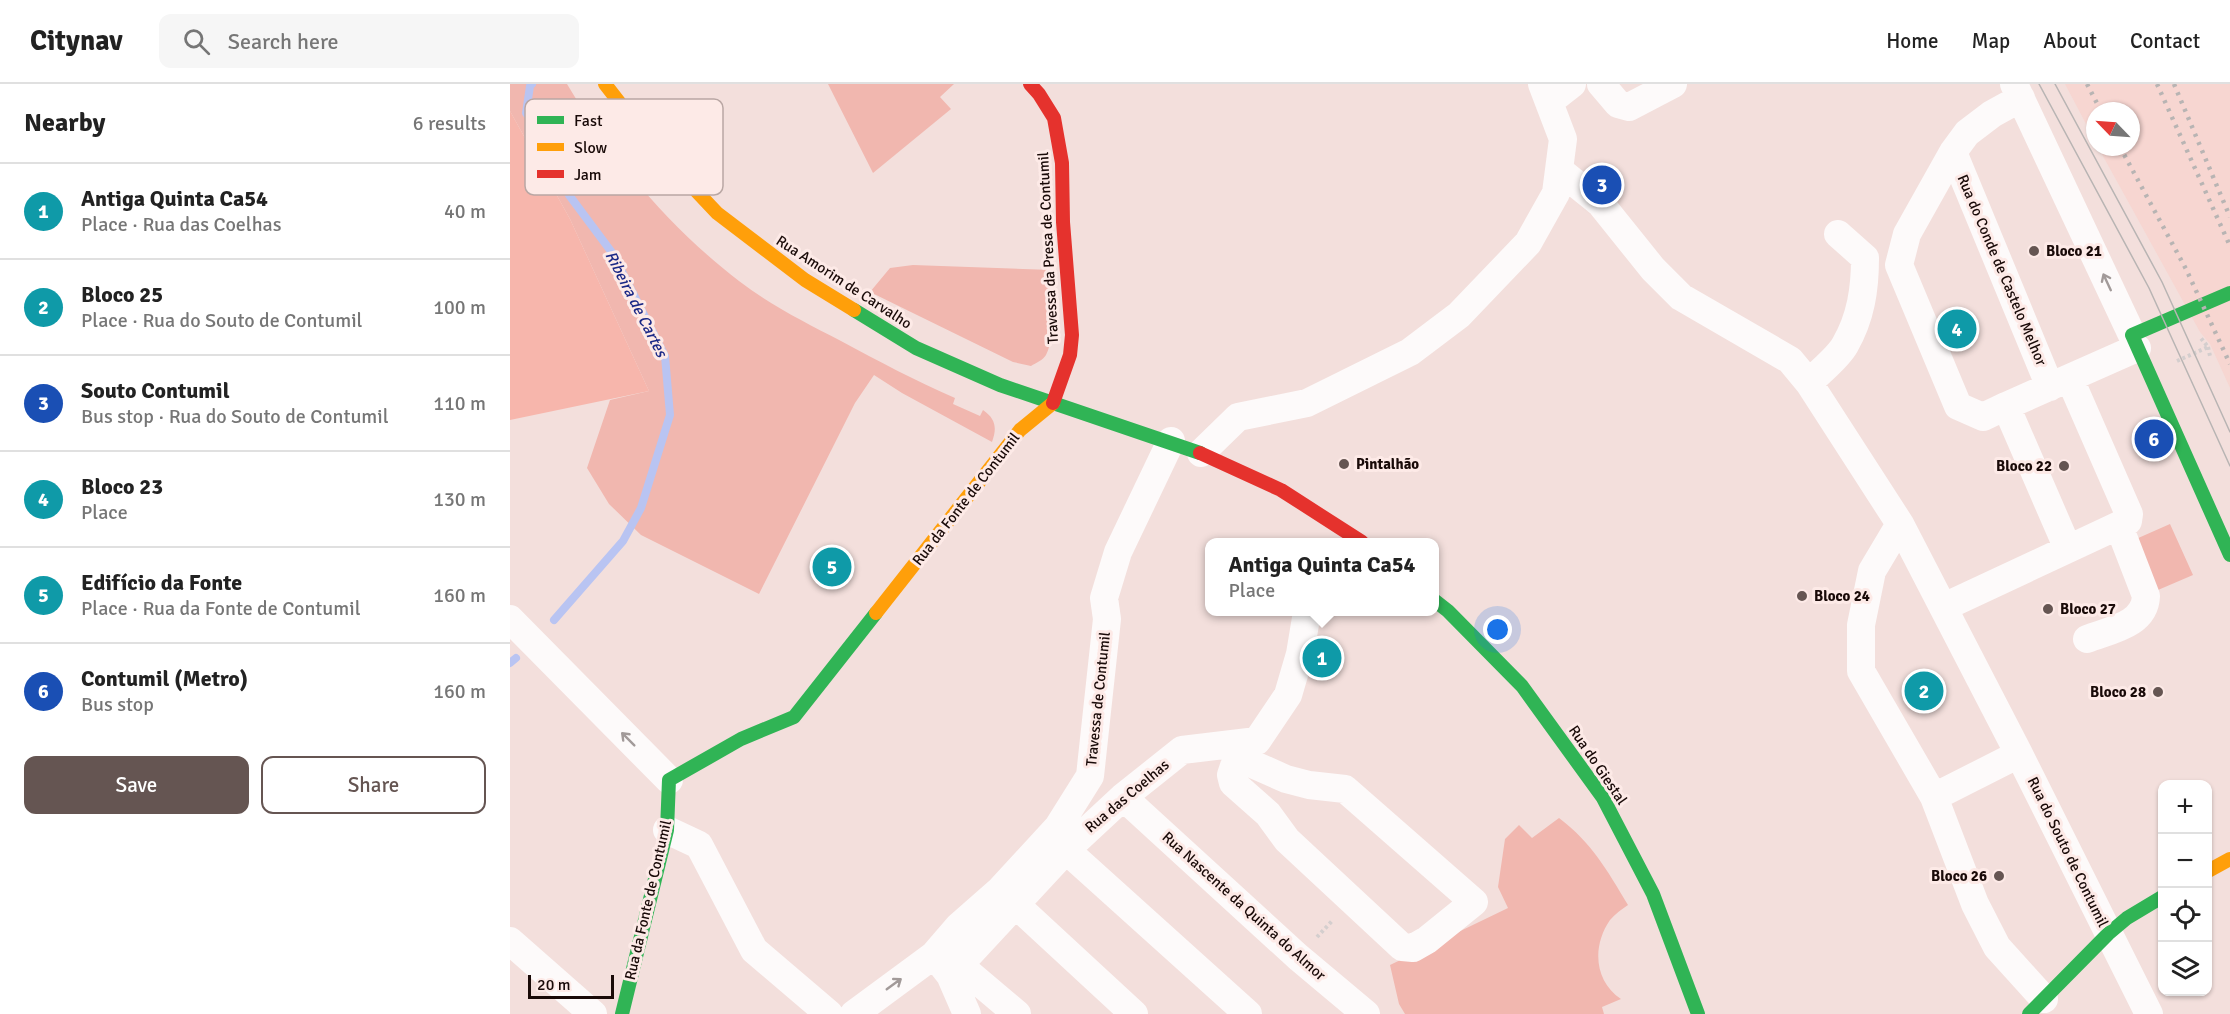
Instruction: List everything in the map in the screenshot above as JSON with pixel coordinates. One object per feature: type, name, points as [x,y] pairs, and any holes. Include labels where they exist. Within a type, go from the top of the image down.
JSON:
[{"type":"street","name":"Rua Amorim de Carvalho","points":[[605,84],[617,99]]},
{"type":"street","points":[[1201,453],[1238,417],[1307,403],[1410,352],[1460,315],[1528,243],[1556,193],[1563,139],[1545,93],[1572,84]]},
{"type":"street","points":[[1602,84],[1618,104],[1629,107],[1673,84]]},
{"type":"street","name":"Travessa da Presa de Contumil","points":[[1039,87],[1054,118],[1062,163],[1063,222],[1072,335],[1071,355],[1053,403]]},
{"type":"street","name":"Rua do Conde de Castelo Melhor","points":[[2135,342],[2060,383],[1983,417],[1958,406],[1899,264],[1907,234],[1953,152],[1968,133],[2018,91],[2135,342],[2230,555]]},
{"type":"street","name":"Rua do Conde de Castelo Melhor","points":[[1953,152],[2060,383],[2129,514],[2128,521],[2119,526]]},
{"type":"street","name":"Rua do Souto de Contumil","points":[[1559,170],[1600,204],[1653,269],[1681,297],[1790,360],[1809,383],[1900,525],[2019,754],[2108,934],[2037,1006],[1997,947],[1976,904],[1934,796],[1861,671],[1861,625],[1872,571],[1900,525]]},
{"type":"street","name":"Rua Amorim de Carvalho","points":[[700,195],[717,213],[805,280],[916,348],[1000,385],[1053,403]]},
{"type":"street","points":[[1809,383],[1845,346],[1862,306],[1865,282],[1864,258],[1838,234]]},
{"type":"street","points":[[2135,342],[2186,311],[2230,293]]},
{"type":"street","points":[[1053,403],[1201,453],[1281,490],[1354,538]]},
{"type":"street","name":"Rua da Fonte de Contumil","points":[[622,1014],[667,830],[669,780],[741,739],[794,717],[1020,430],[1053,403]]},
{"type":"street","points":[[2006,406],[2068,549]]},
{"type":"street","name":"Travessa de Contumil","points":[[854,1014],[948,965],[959,926],[1000,890],[1058,827],[1090,776],[1107,619],[1104,598],[1118,552],[1171,441]]},
{"type":"street","points":[[1944,607],[2119,526],[2146,596],[2146,607],[2140,616],[2128,623],[2087,639]]},
{"type":"street","name":"Rua do Giestal","points":[[1439,604],[1522,686],[1603,798],[1653,894],[1698,1014]]},
{"type":"street","name":"Rua das Coelhas","points":[[948,965],[1016,905],[1066,850],[1123,797],[1182,750],[1240,752],[1257,741],[1287,695],[1300,654],[1306,616]]},
{"type":"street","points":[[510,619],[669,780]]},
{"type":"street","points":[[1240,752],[1286,779],[1309,785],[1345,789],[1474,902],[1413,948],[1402,947],[1287,840],[1268,814],[1233,783],[1231,775],[1240,752]]},
{"type":"street","points":[[1934,796],[2019,754]]},
{"type":"street","name":"Rua Nascente da Quinta do Almor","points":[[1123,797],[1298,957],[1365,1014]]},
{"type":"street","points":[[667,830],[699,845],[754,950],[829,1014]]},
{"type":"street","points":[[1066,850],[1248,1014]]},
{"type":"street","points":[[2212,869],[2230,859]]},
{"type":"street","points":[[2149,1014],[2108,934],[2127,918],[2158,900]]},
{"type":"street","points":[[1016,905],[1121,1010]]},
{"type":"street","points":[[510,942],[593,1014]]},
{"type":"street","points":[[948,965],[967,1014]]},
{"type":"street","points":[[948,965],[1017,1014]]},
{"type":"path","points":[[2208,347],[2210,356]]},
{"type":"path","points":[[1298,957],[1351,901]]},
{"type":"shaded area","points":[[510,84],[567,84],[576,99],[525,99],[525,138],[510,111]]},
{"type":"shaded area","points":[[828,84],[954,84],[940,97],[951,109],[873,173]]},
{"type":"shaded area","points":[[2065,84],[2230,84],[2230,388],[2210,344],[2200,332],[2103,156],[2140,156],[2140,102],[2086,102],[2086,124]]},
{"type":"shaded area","points":[[510,111],[525,138],[525,195],[557,195],[570,219],[649,391],[510,420]]},
{"type":"shaded area","points":[[557,195],[648,195],[714,261],[763,298],[897,371],[955,398],[953,404],[980,416],[983,410],[991,417],[994,424],[995,432],[992,442],[902,393],[874,375],[855,403],[759,594],[641,535],[609,504],[587,468],[610,400],[649,391],[570,219]]},
{"type":"shaded area","points":[[913,265],[1052,270],[1053,325],[1046,355],[1031,366],[1013,362],[870,292],[890,268]]},
{"type":"shaded area","points":[[2170,524],[2193,575],[2158,590],[2136,539]]},
{"type":"shaded area","points":[[1559,818],[1590,847],[1628,905],[1610,920],[1604,930],[1598,952],[1605,983],[1621,999],[1602,1007],[1604,1014],[1405,1014],[1399,1004],[1390,965],[1508,908],[1498,887],[1505,839],[1519,825],[1532,838]]},
{"type":"waterway","name":"Ribeira de Cartes","points":[[528,99],[532,84]]},
{"type":"waterway","name":"Ribeira de Cartes","points":[[554,620],[623,541],[641,508],[670,415],[665,356],[613,254],[569,195]]},
{"type":"waterway","name":"Ribeira de Cartes","points":[[510,663],[516,658]]},
{"type":"tram line","points":[[2039,84],[2149,288],[2230,466]]},
{"type":"tram line","points":[[2055,84],[2162,282],[2230,432]]},
{"type":"railway","points":[[2087,84],[2096,102]]},
{"type":"railway","points":[[2157,84],[2230,246]]},
{"type":"railway","points":[[2174,84],[2230,217]]},
{"type":"railway","points":[[2125,156],[2186,269],[2230,364]]},
{"type":"traffic: fast","points":[[2230,293],[2132,335],[2230,555]]},
{"type":"traffic: fast","points":[[854,310],[916,348],[1000,385],[1200,453]]},
{"type":"traffic: fast","points":[[1439,604],[1522,686],[1603,798],[1653,894],[1698,1014]]},
{"type":"traffic: fast","points":[[622,1014],[667,830],[669,780],[741,739],[794,717],[876,613]]},
{"type":"traffic: fast","points":[[2029,1014],[2108,934],[2127,918],[2158,899]]},
{"type":"traffic: slow","points":[[605,84],[617,99]]},
{"type":"traffic: slow","points":[[700,195],[717,213],[805,280],[854,310]]},
{"type":"traffic: slow","points":[[876,613],[1020,430],[1053,403]]},
{"type":"traffic: slow","points":[[2212,869],[2230,859]]},
{"type":"traffic: jam","points":[[1030,84],[1054,118],[1062,163],[1063,222],[1072,335],[1070,355],[1053,403]]},
{"type":"traffic: jam","points":[[1200,453],[1281,490],[1356,538]]},
{"type":"place","name":"Souto Contumil","points":[[1602,185]]},
{"type":"place","name":"Bloco 21","points":[[2034,251]]},
{"type":"place","name":"Bloco 23","points":[[1957,329]]},
{"type":"place","name":"Contumil (Metro)","points":[[2154,439]]},
{"type":"place","name":"Pintalhão","points":[[1344,464]]},
{"type":"place","name":"Bloco 22","points":[[2064,466]]},
{"type":"place","name":"Edifício da Fonte","points":[[832,567]]},
{"type":"place","name":"Bloco 24","points":[[1802,596]]},
{"type":"place","name":"Bloco 27","points":[[2048,609]]},
{"type":"place","name":"Antiga Quinta Ca54","points":[[1322,658]]},
{"type":"place","name":"Bloco 25","points":[[1924,691]]},
{"type":"place","name":"Bloco 28","points":[[2158,692]]},
{"type":"place","name":"Bloco 26","points":[[1999,876]]}]
